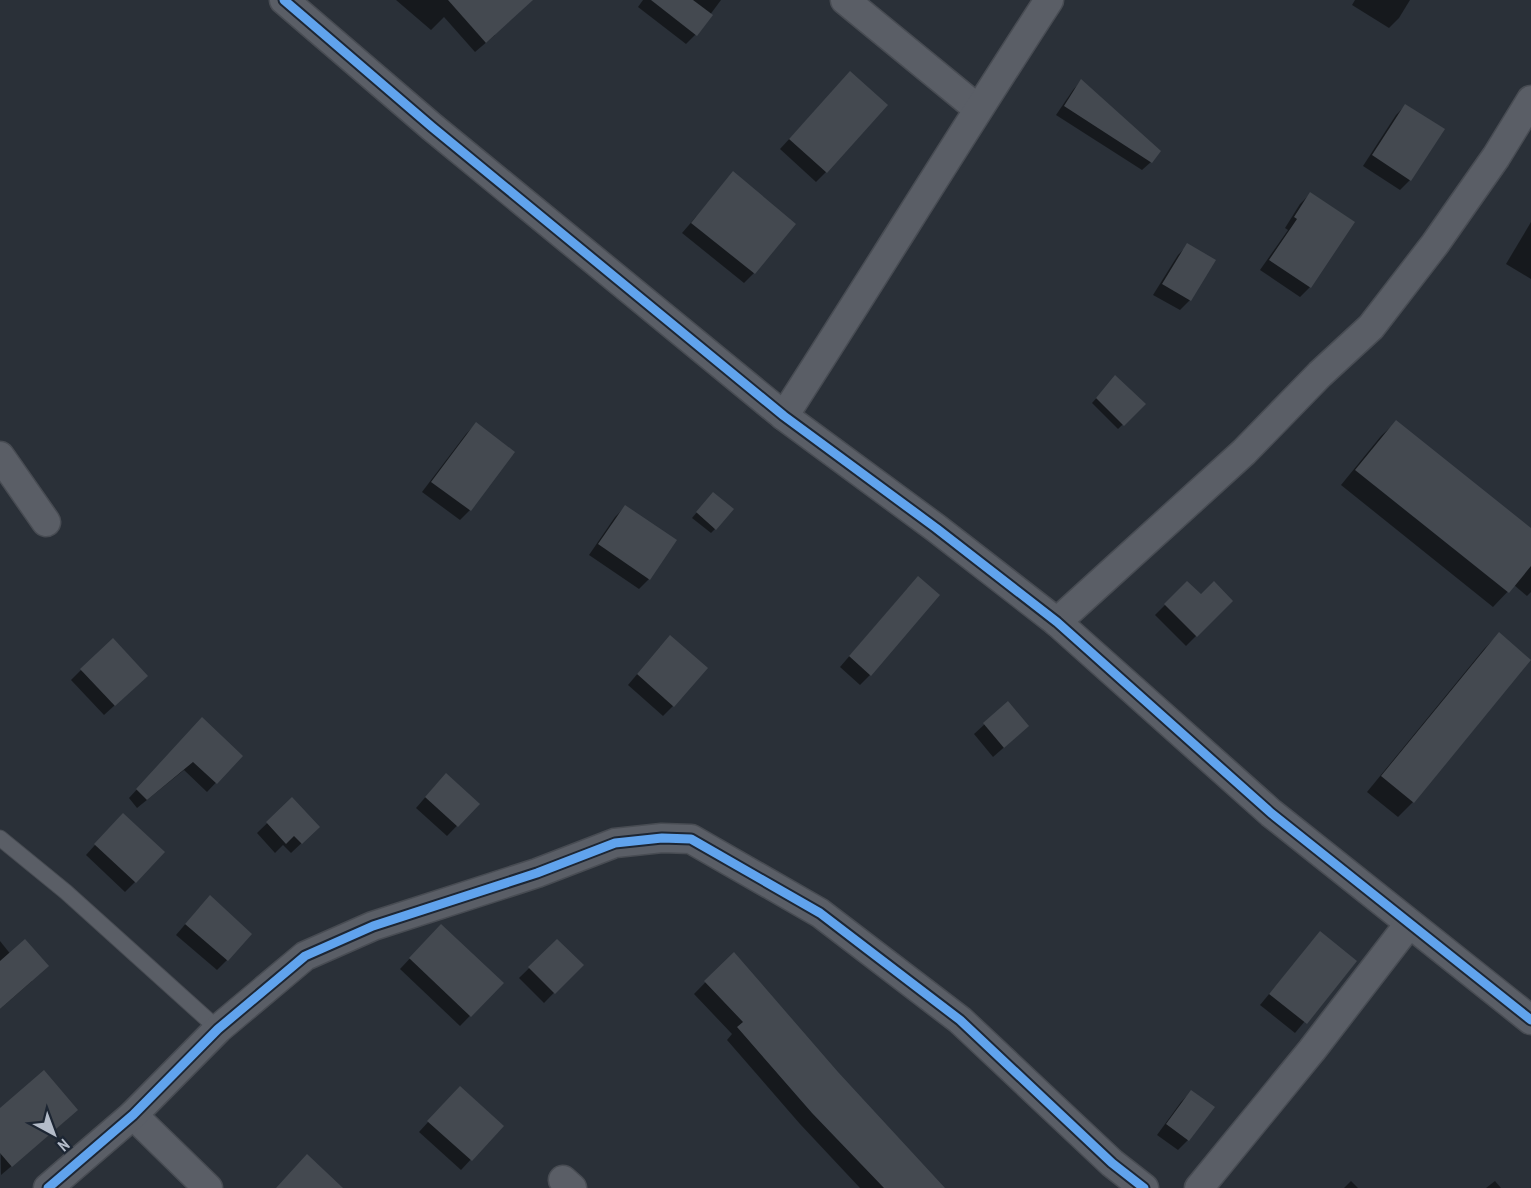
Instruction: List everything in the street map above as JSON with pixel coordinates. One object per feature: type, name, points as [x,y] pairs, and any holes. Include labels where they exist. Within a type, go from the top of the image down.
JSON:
[{"type":"street","points":[[284,0],[432,127],[784,416],[936,528],[1056,622],[1271,813],[1531,1020]]},
{"type":"street","points":[[845,0],[978,109]]},
{"type":"street","points":[[784,416],[1049,0]]},
{"type":"street","points":[[1056,622],[1244,452],[1371,327],[1435,244],[1496,157],[1531,100]]},
{"type":"street","points":[[0,456],[46,522]]},
{"type":"street","points":[[48,1188],[133,1115],[218,1029],[305,956],[373,926],[537,873],[615,843],[662,838],[691,839],[820,913],[960,1020],[1112,1162],[1144,1188]]},
{"type":"street","points":[[1199,1188],[1312,1050],[1409,924]]},
{"type":"street","points":[[133,1115],[208,1188]]},
{"type":"lane","points":[[0,838],[66,892],[218,1029]]},
{"type":"building","points":[[448,0],[533,0],[486,43]]},
{"type":"building","points":[[651,0],[693,0],[713,15],[697,36]]},
{"type":"building","points":[[850,71],[888,105],[827,173],[789,139]]},
{"type":"building","points":[[1081,79],[1161,151],[1152,163],[1064,106]]},
{"type":"building","points":[[1405,104],[1445,129],[1411,181],[1372,155]]},
{"type":"building","points":[[733,171],[796,224],[755,274],[691,223]]},
{"type":"building","points":[[1310,192],[1355,222],[1311,288],[1269,260],[1297,219],[1294,217]]},
{"type":"building","points":[[1187,243],[1216,260],[1191,301],[1162,284]]},
{"type":"building","points":[[1115,375],[1146,404],[1124,426],[1096,398]]},
{"type":"building","points":[[1396,420],[1531,528],[1531,566],[1509,593],[1355,470]]},
{"type":"building","points":[[476,422],[515,452],[471,511],[431,482]]},
{"type":"building","points":[[713,492],[734,509],[716,530],[696,512]]},
{"type":"building","points":[[625,505],[677,540],[650,580],[598,544]]},
{"type":"building","points":[[918,576],[940,595],[871,676],[849,656]]},
{"type":"building","points":[[1187,581],[1201,594],[1214,581],[1233,601],[1197,637],[1164,604]]},
{"type":"building","points":[[1499,632],[1531,660],[1414,803],[1381,776]]},
{"type":"building","points":[[670,635],[708,668],[674,707],[637,674]]},
{"type":"building","points":[[113,638],[148,676],[115,706],[80,669]]},
{"type":"building","points":[[1008,701],[1029,726],[1004,748],[983,723]]},
{"type":"building","points":[[202,717],[243,756],[217,784],[193,762],[147,800],[136,789]]},
{"type":"building","points":[[446,773],[480,804],[458,827],[425,797]]},
{"type":"building","points":[[292,797],[320,827],[302,844],[294,836],[286,844],[266,822]]},
{"type":"building","points":[[123,813],[165,852],[136,883],[94,844]]},
{"type":"building","points":[[210,895],[252,934],[228,961],[185,924]]},
{"type":"building","points":[[441,924],[504,983],[471,1017],[409,958]]},
{"type":"building","points":[[1320,931],[1357,961],[1307,1024],[1269,994]]},
{"type":"building","points":[[25,939],[49,966],[0,1009],[0,961]]},
{"type":"building","points":[[557,939],[584,965],[555,994],[528,967]]},
{"type":"building","points":[[734,952],[838,1072],[945,1188],[884,1188],[812,1113],[737,1027],[743,1022],[704,981]]},
{"type":"building","points":[[44,1070],[78,1110],[12,1167],[0,1153],[0,1108]]},
{"type":"building","points":[[460,1086],[504,1126],[472,1161],[427,1121]]},
{"type":"building","points":[[1191,1090],[1215,1107],[1189,1141],[1166,1124]]},
{"type":"building","points":[[307,1154],[343,1188],[276,1188]]},
{"type":"cycle path","points":[[284,0],[432,127],[784,416],[936,528],[1057,622],[1271,813],[1531,1020]]},
{"type":"cycle path","points":[[48,1188],[133,1115],[218,1029],[305,956],[373,926],[537,873],[615,843],[662,838],[691,839],[820,913],[960,1020],[1112,1163],[1144,1188]]}]
